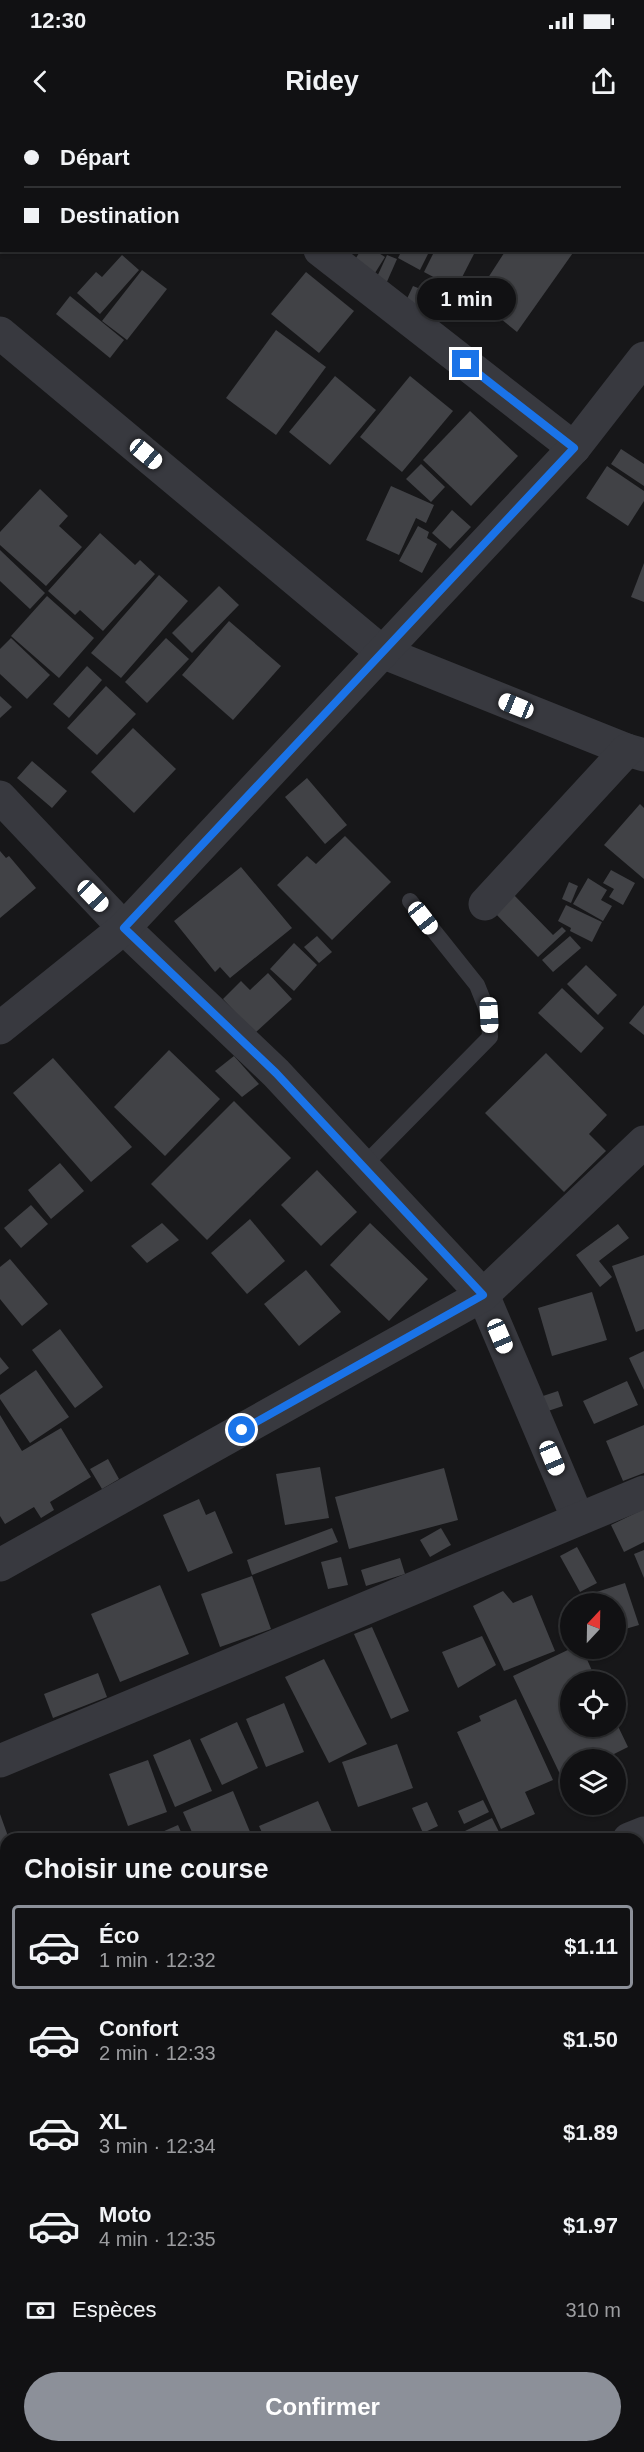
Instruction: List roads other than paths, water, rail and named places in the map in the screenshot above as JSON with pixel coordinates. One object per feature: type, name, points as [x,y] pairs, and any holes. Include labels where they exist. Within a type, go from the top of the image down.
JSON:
[{"type":"street","points":[[323,252],[574,448]]},
{"type":"street","points":[[0,333],[382,652],[635,753],[485,904]]},
{"type":"street","points":[[0,1028],[124,928],[574,448],[644,358]]},
{"type":"street","points":[[0,797],[124,928],[276,1073],[483,1295],[578,1519]]},
{"type":"street","points":[[0,1565],[483,1295],[644,1142]]},
{"type":"street","points":[[0,1761],[644,1492]]},
{"type":"lane","points":[[363,1166],[490,1036],[489,1015],[477,985],[410,901]]}]
